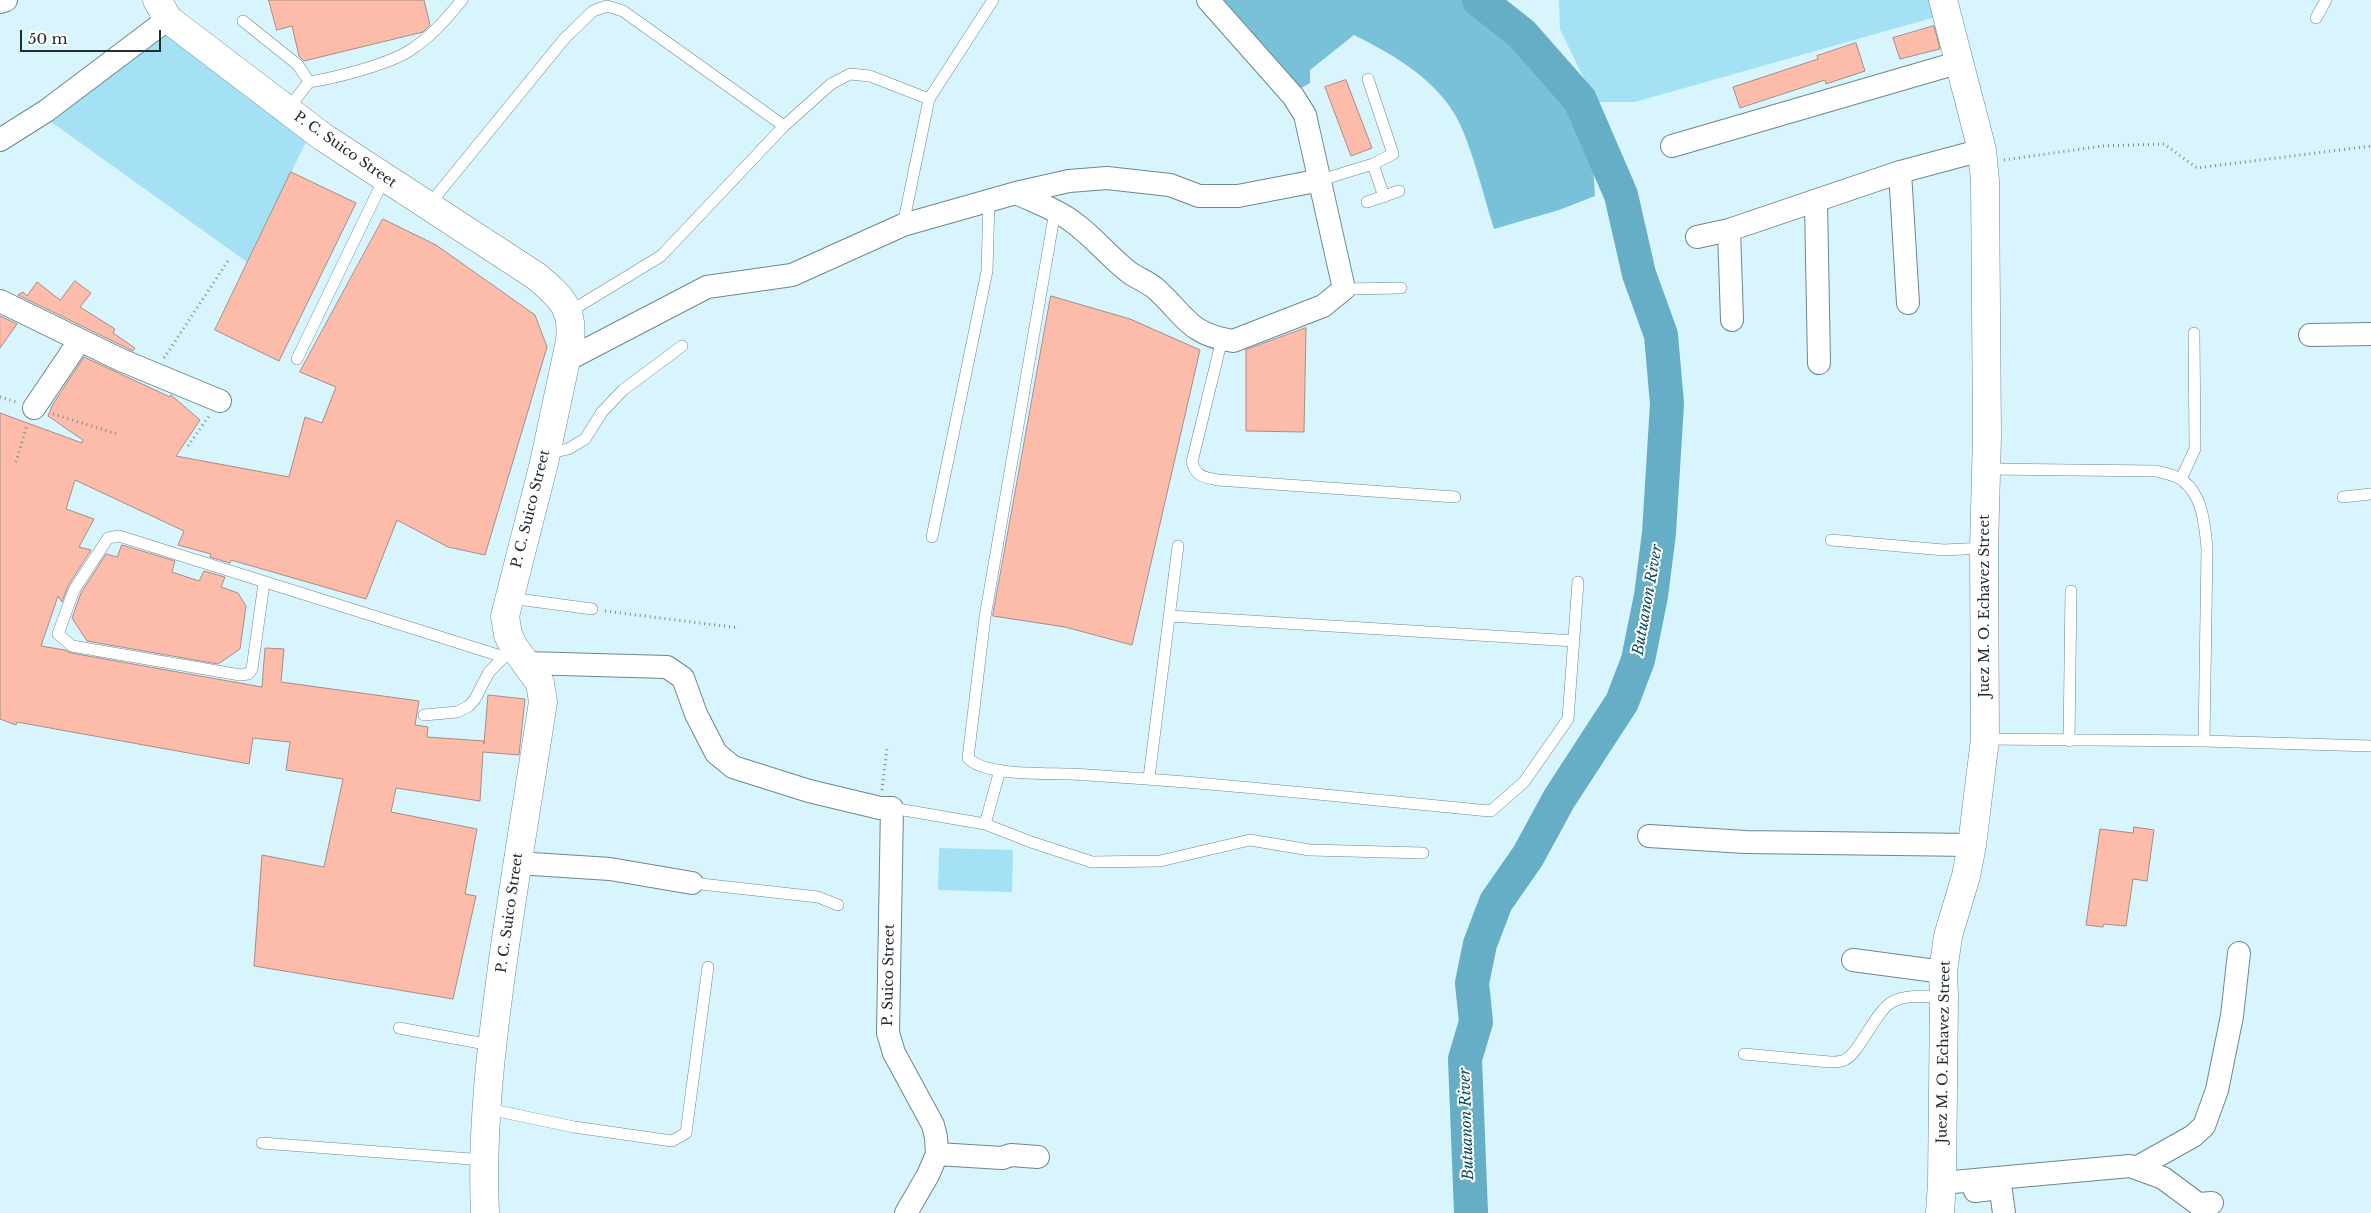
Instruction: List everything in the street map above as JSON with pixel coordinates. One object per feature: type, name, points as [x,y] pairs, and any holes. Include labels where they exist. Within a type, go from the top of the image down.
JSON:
[{"type":"street","points":[[0,2],[6,0]]},
{"type":"street","points":[[1016,193],[1055,211],[1075,223],[1131,274],[1149,283],[1191,326],[1222,340],[1233,341],[1322,306],[1344,289],[1305,115],[1293,96],[1208,0]]},
{"type":"street","name":"Juez M. O. Echavez Street","points":[[1941,1198],[1944,984],[1948,936],[1966,876],[1972,845],[1985,739],[1984,548],[1987,469],[1985,181],[1982,156],[1942,0]]},
{"type":"street","points":[[0,140],[46,111],[162,9]]},
{"type":"street","name":"P. C. Suico Street","points":[[162,9],[287,110],[384,179],[536,276],[551,289],[569,312],[572,324],[546,454],[508,598],[505,616],[508,636],[515,656],[540,683],[543,702],[517,863],[491,1045],[484,1157],[485,1213]]},
{"type":"street","points":[[1672,146],[1957,63]]},
{"type":"street","points":[[1697,237],[1729,230],[1900,172],[1982,156]]},
{"type":"street","points":[[1900,172],[1908,302]]},
{"type":"street","points":[[565,361],[707,287],[792,275],[903,225],[1016,193],[1069,181],[1108,178],[1170,185],[1199,196],[1238,196],[1321,180]]},
{"type":"street","points":[[1816,202],[1819,364]]},
{"type":"street","points":[[1729,230],[1732,320]]},
{"type":"street","points":[[0,301],[80,340],[220,401]]},
{"type":"street","points":[[2310,335],[2371,334]]},
{"type":"street","points":[[34,408],[80,340]]},
{"type":"street","points":[[515,656],[667,667],[683,678],[696,714],[716,753],[733,767],[810,791],[886,808]]},
{"type":"street","name":"P. Suico Street","points":[[886,808],[888,1033],[894,1053],[933,1125],[937,1154]]},
{"type":"street","points":[[1649,836],[1752,842],[1972,845]]},
{"type":"street","points":[[517,863],[610,869],[692,884]]},
{"type":"street","points":[[2136,1168],[2193,1136],[2204,1126],[2218,1090],[2232,1016],[2239,953]]},
{"type":"street","points":[[1853,960],[1944,984]]},
{"type":"street","points":[[906,1213],[928,1175],[937,1154],[1002,1158],[1011,1155],[1038,1158]]},
{"type":"street","points":[[1941,1198],[2130,1166],[2163,1178],[2198,1204],[2212,1203]]},
{"type":"street","points":[[1941,1198],[1998,1189],[2001,1191],[2004,1213]]},
{"type":"lane","points":[[287,110],[309,82],[329,79],[396,58],[412,50],[438,29],[462,0]]},
{"type":"lane","points":[[903,225],[928,99],[993,0]]},
{"type":"lane","points":[[2316,18],[2326,0]]},
{"type":"lane","points":[[428,206],[565,38],[592,11],[607,6],[622,11],[784,126]]},
{"type":"lane","points":[[243,21],[298,65],[309,82]]},
{"type":"lane","points":[[569,312],[661,256],[784,126],[831,84],[850,74],[870,76],[928,99]]},
{"type":"lane","points":[[1321,180],[1373,164],[1393,154],[1368,79]]},
{"type":"lane","points":[[1373,164],[1384,197]]},
{"type":"lane","points":[[297,359],[384,179]]},
{"type":"lane","points":[[1367,202],[1399,191]]},
{"type":"lane","points":[[932,537],[987,271],[989,200]]},
{"type":"lane","points":[[1055,211],[985,617],[968,758],[978,766],[1000,770],[1149,778],[1491,811],[1524,782],[1568,719],[1578,582]]},
{"type":"lane","points":[[1344,289],[1401,288]]},
{"type":"lane","points":[[2181,479],[2195,449],[2194,333]]},
{"type":"lane","points":[[1222,340],[1192,462],[1194,470],[1200,477],[1218,480],[1455,496]]},
{"type":"lane","points":[[546,454],[568,449],[585,439],[602,412],[623,390],[682,346]]},
{"type":"lane","points":[[1987,469],[2156,470],[2181,479],[2192,488],[2204,519],[2207,549],[2204,741]]},
{"type":"lane","points":[[2343,497],[2371,494]]},
{"type":"lane","points":[[264,583],[252,669],[248,674],[240,675],[72,646],[58,634],[74,590],[108,538],[119,536],[264,583],[515,656]]},
{"type":"lane","points":[[1831,540],[1944,550],[1984,548]]},
{"type":"lane","points":[[1149,778],[1178,546]]},
{"type":"lane","points":[[2069,741],[2071,591]]},
{"type":"lane","points":[[508,598],[592,609]]},
{"type":"lane","points":[[1170,616],[1574,641]]},
{"type":"lane","points":[[424,715],[457,712],[469,706],[475,699],[489,672],[515,656]]},
{"type":"lane","points":[[1985,739],[2204,741],[2371,746]]},
{"type":"lane","points":[[985,824],[999,780],[1000,770]]},
{"type":"lane","points":[[886,808],[985,824],[1031,842],[1092,862],[1160,861],[1250,840],[1310,850],[1423,853]]},
{"type":"lane","points":[[692,884],[818,897],[838,905]]},
{"type":"lane","points":[[488,1109],[574,1127],[672,1142],[686,1133],[708,967]]},
{"type":"lane","points":[[1744,1054],[1830,1062],[1843,1061],[1851,1055],[1886,1008],[1894,1001],[1917,997],[1944,984]]},
{"type":"lane","points":[[399,1028],[491,1045]]},
{"type":"lane","points":[[262,1143],[471,1159],[484,1157]]},
{"type":"path","points":[[1982,156],[2102,146],[2164,144],[2197,168],[2371,146]]},
{"type":"path","points":[[154,373],[230,258]]},
{"type":"path","points":[[188,446],[220,401]]},
{"type":"path","points":[[16,462],[34,408],[117,434]]},
{"type":"path","points":[[592,609],[738,628]]},
{"type":"path","points":[[886,808],[887,748]]},
{"type":"shaded area","points":[[1219,0],[1467,0],[1485,14],[1552,78],[1570,103],[1593,163],[1595,196],[1559,210],[1494,229],[1472,155],[1455,114],[1444,99],[1418,73],[1386,52],[1354,35],[1310,70],[1310,83],[1299,89],[1288,83],[1273,57]]},
{"type":"shaded area","points":[[1559,0],[1935,0],[1939,16],[1635,102],[1595,102],[1560,29]]},
{"type":"shaded area","points":[[167,30],[307,140],[247,262],[47,119]]},
{"type":"shaded area","points":[[939,848],[1013,850],[1012,892],[938,890]]},
{"type":"building","points":[[269,0],[424,0],[430,25],[423,32],[304,61],[299,56],[292,26],[277,30]]},
{"type":"building","points":[[1934,26],[1940,49],[1900,59],[1893,38]]},
{"type":"building","points":[[1856,43],[1865,71],[1826,84],[1825,80],[1740,108],[1733,87],[1818,59],[1817,56]]},
{"type":"building","points":[[1346,80],[1372,148],[1351,156],[1325,87]]},
{"type":"building","points":[[291,172],[356,203],[279,361],[215,330]]},
{"type":"building","points":[[383,219],[436,245],[535,315],[547,347],[485,555],[448,547],[397,520],[366,599],[231,560],[230,563],[210,557],[211,554],[178,545],[184,531],[75,480],[66,509],[94,519],[79,547],[91,550],[68,586],[62,602],[58,596],[41,646],[262,687],[265,648],[284,649],[281,682],[419,701],[415,725],[428,727],[427,737],[484,741],[484,744],[488,695],[525,699],[519,755],[483,752],[480,801],[396,788],[391,812],[477,829],[465,894],[476,896],[453,999],[254,966],[262,855],[324,867],[343,779],[286,770],[290,742],[253,738],[249,764],[17,722],[16,725],[0,719],[0,413],[82,443],[83,440],[48,416],[53,404],[84,357],[170,397],[171,395],[200,420],[176,456],[289,477],[305,417],[322,423],[336,387],[300,372]]},
{"type":"building","points":[[75,281],[91,293],[80,307],[115,329],[113,333],[135,348],[133,351],[18,295],[23,292],[27,296],[37,282],[60,300]]},
{"type":"building","points":[[1051,296],[1130,319],[1200,350],[1132,645],[1065,627],[993,616]]},
{"type":"building","points":[[0,316],[17,324],[0,348]]},
{"type":"building","points":[[1306,328],[1304,432],[1246,431],[1246,350]]},
{"type":"building","points":[[122,545],[175,561],[172,572],[199,581],[204,571],[225,577],[221,587],[238,593],[246,606],[240,649],[218,664],[87,641],[72,618],[81,593],[106,554],[117,557]]},
{"type":"building","points":[[2134,827],[2154,830],[2147,881],[2133,879],[2126,926],[2104,924],[2103,927],[2086,925],[2100,829],[2133,833]]},
{"type":"waterway","name":"Butuanon River","points":[[1471,1213],[1465,1059],[1476,1022],[1472,983],[1480,944],[1496,902],[1528,856],[1559,799],[1622,702],[1638,660],[1651,596],[1659,533],[1667,404],[1661,335],[1639,274],[1621,195],[1580,100],[1522,34],[1479,0]]}]
